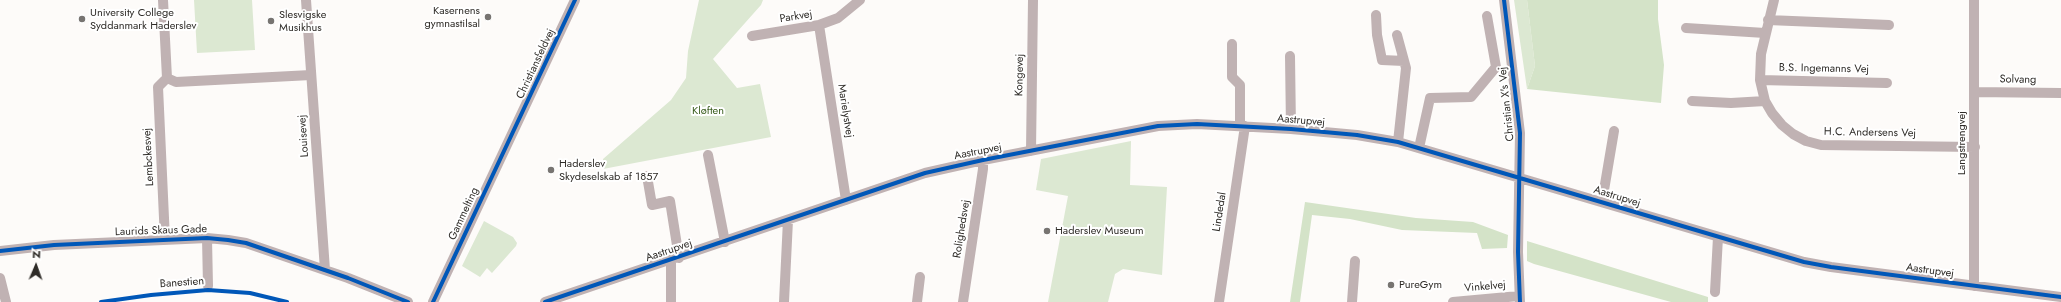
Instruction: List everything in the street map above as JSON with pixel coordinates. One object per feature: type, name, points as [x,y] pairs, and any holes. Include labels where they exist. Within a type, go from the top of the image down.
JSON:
[{"type":"street","points":[[163,0],[167,78],[176,82],[311,75]]},
{"type":"street","name":"Louisevej","points":[[306,0],[325,270]]},
{"type":"street","name":"Parkvej","points":[[752,36],[819,25],[838,18],[860,0]]},
{"type":"street","name":"Kongevej","points":[[1031,151],[1033,0]]},
{"type":"street","name":"Christian X's Vej","points":[[1504,0],[1518,109],[1521,160],[1519,299]]},
{"type":"street","name":"H.C. Andersens Vej","points":[[1774,0],[1761,54],[1760,80],[1765,101],[1772,113],[1782,125],[1793,134],[1806,141],[1821,145],[1975,147]]},
{"type":"street","name":"Langstrengvej","points":[[1974,0],[1974,286]]},
{"type":"street","name":"Christiansfeldvej","points":[[513,135],[571,1]]},
{"type":"street","points":[[1376,15],[1377,35],[1382,60],[1404,61]]},
{"type":"street","points":[[1419,148],[1430,98],[1471,97],[1496,67],[1488,16]]},
{"type":"street","points":[[1768,20],[1889,25]]},
{"type":"street","name":"Marielystvej","points":[[819,25],[846,200]]},
{"type":"street","points":[[1686,28],[1765,33]]},
{"type":"street","points":[[1397,35],[1406,68],[1398,142]]},
{"type":"street","points":[[1232,44],[1232,77],[1240,86],[1243,126]]},
{"type":"street","name":"Aastrupvej","points":[[1290,56],[1291,129]]},
{"type":"street","name":"Lembckesvej","points":[[165,240],[158,87],[167,78]]},
{"type":"street","name":"B.S. Ingemanns Vej","points":[[1760,80],[1887,83]]},
{"type":"street","name":"Solvang","points":[[1974,92],[2061,93]]},
{"type":"street","points":[[1692,101],[1731,103],[1765,101]]},
{"type":"street","name":"Aastrupvej","points":[[546,302],[925,173],[983,160],[1158,126],[1197,124],[1291,129],[1357,135],[1398,142],[1804,262],[1831,267],[2061,297]]},
{"type":"street","name":"Lindedal","points":[[1219,302],[1243,126]]},
{"type":"street","name":"Aastrupvej","points":[[1602,202],[1614,132]]},
{"type":"street","name":"Gammelting","points":[[433,302],[513,135]]},
{"type":"street","points":[[708,155],[725,242]]},
{"type":"street","name":"Rolighedsvej","points":[[963,302],[983,170],[983,160]]},
{"type":"street","name":"Aastrupvej","points":[[647,176],[652,205],[670,202],[675,259]]},
{"type":"street","points":[[784,302],[788,220]]},
{"type":"street","points":[[1715,292],[1718,237]]},
{"type":"street","points":[[207,238],[208,286]]},
{"type":"street","name":"Laurids Skaus Gade","points":[[0,251],[54,245],[207,238],[246,243],[325,270],[408,302]]},
{"type":"street","points":[[671,302],[675,259]]},
{"type":"street","points":[[1352,302],[1355,261]]},
{"type":"street","points":[[917,302],[920,277]]},
{"type":"street","points":[[0,278],[6,302]]},
{"type":"street","name":"Vinkelvej","points":[[1453,302],[1519,299]]},
{"type":"green space","points":[[194,0],[252,0],[255,50],[197,53]]},
{"type":"green space","name":"Kløften","points":[[699,0],[763,0],[761,5],[713,59],[737,88],[760,84],[771,137],[603,169],[603,159],[671,100],[686,78],[688,51]]},
{"type":"green space","points":[[1514,0],[1527,0],[1535,66],[1527,89]]},
{"type":"green space","points":[[1527,0],[1658,0],[1658,19],[1664,65],[1661,103],[1527,89],[1535,66]]},
{"type":"green space","points":[[1131,141],[1130,185],[1167,187],[1162,275],[1123,269],[1115,274],[1108,302],[1048,302],[1068,196],[1036,190],[1041,159]]},
{"type":"green space","points":[[1305,202],[1416,218],[1473,222],[1508,235],[1507,248],[1482,249],[1477,233],[1402,230],[1350,219],[1312,215],[1300,302],[1290,302]]},
{"type":"green space","points":[[484,221],[513,237],[517,243],[492,273],[487,268],[480,277],[462,266]]},
{"type":"green space","points":[[1527,241],[1708,297],[1708,302],[1671,302],[1534,264],[1527,261]]},
{"type":"cycle path","points":[[433,302],[575,0]]},
{"type":"cycle path","points":[[1504,0],[1520,133],[1518,252],[1520,302]]},
{"type":"cycle path","points":[[545,302],[925,173],[983,160],[1158,126],[1197,124],[1291,129],[1357,135],[1398,142],[1804,262],[1831,267],[2061,297]]},
{"type":"cycle path","points":[[0,251],[54,245],[207,238],[228,240],[246,243],[348,278],[408,302]]},
{"type":"cycle path","name":"Banestien","points":[[101,302],[151,295],[208,290],[250,293],[287,302]]},
{"type":"place","name":"Kasernens gymnastilsal","points":[[488,17]]},
{"type":"place","name":"University College Syddanmark Haderslev","points":[[82,19]]},
{"type":"place","name":"Slesvigske Musikhus","points":[[271,21]]},
{"type":"place","name":"Haderslev Skydeselskab af 1857","points":[[551,170]]},
{"type":"place","name":"Haderslev Museum","points":[[1047,231]]},
{"type":"place","name":"PureGym","points":[[1391,285]]}]
